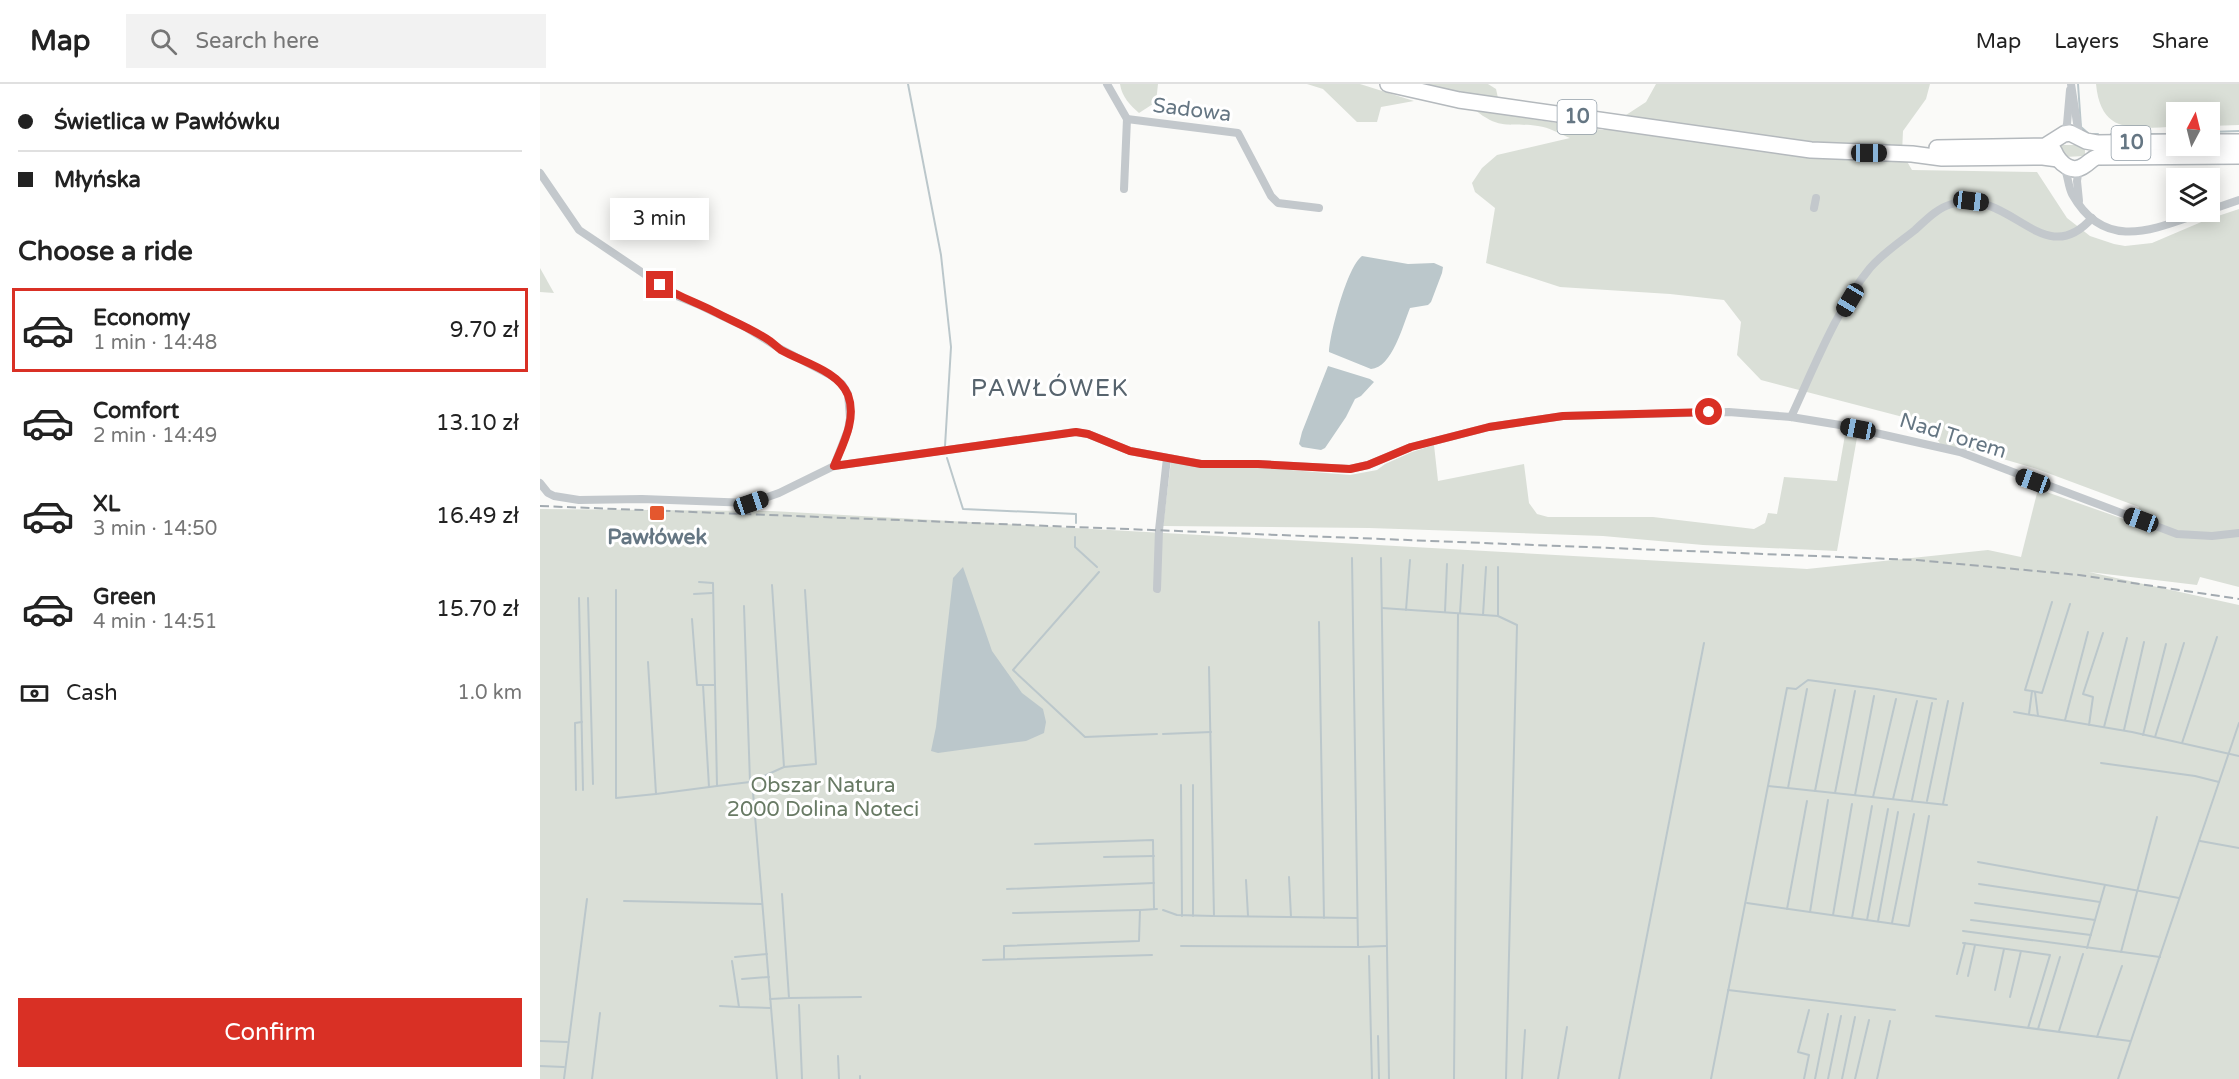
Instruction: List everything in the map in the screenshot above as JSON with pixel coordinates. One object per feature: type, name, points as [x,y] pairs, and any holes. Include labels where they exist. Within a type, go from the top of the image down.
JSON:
[{"type":"highway","name":"10","points":[[1388,84],[1459,100],[1767,144],[1858,153],[1912,154],[1942,158],[2043,157],[2072,168],[2097,158],[2239,156]]},
{"type":"highway","name":"10","points":[[1912,154],[1935,148],[2045,146],[2070,138],[2097,143],[2166,142]]},
{"type":"highway","name":"10","points":[[2070,138],[2090,148],[2084,164]]},
{"type":"highway","points":[[2061,162],[2070,138]]},
{"type":"highway","points":[[2220,142],[2239,142]]},
{"type":"street","points":[[1107,84],[1127,119],[1124,189]]},
{"type":"street","points":[[2070,138],[2071,85]]},
{"type":"street","points":[[2070,138],[2067,124],[2071,85]]},
{"type":"street","name":"Sadowa","points":[[1127,119],[1238,133],[1271,196],[1278,203],[1319,208]]},
{"type":"street","points":[[2061,162],[2071,191],[2079,203],[2092,218],[2113,231],[2127,233],[2148,231],[2175,222]]},
{"type":"street","points":[[2079,203],[2077,181],[2084,164]]},
{"type":"street","points":[[540,173],[579,230],[677,296],[747,328],[832,376],[842,384],[848,394],[850,418],[848,430],[834,466]]},
{"type":"street","points":[[1814,208],[1816,198]]},
{"type":"street","points":[[2220,207],[2239,200]]},
{"type":"street","points":[[1791,417],[1843,311],[1870,268],[1885,253],[1939,210],[1960,202],[1983,203],[2004,211],[2034,230],[2055,237],[2073,234],[2092,218]]},
{"type":"street","name":"Nad Torem","points":[[540,483],[548,493],[554,496],[579,500],[751,503],[779,493],[834,466],[1076,432],[1088,434],[1130,451],[1201,464],[1258,464],[1350,469],[1368,465],[1411,447],[1489,427],[1563,416],[1730,412],[1791,417],[1858,429],[1960,452],[2177,534],[2212,536],[2239,533]]},
{"type":"street","points":[[1157,589],[1159,530],[1167,458]]},
{"type":"green space","points":[[1120,84],[1158,84],[1156,102],[1139,113],[1125,97]]},
{"type":"green space","points":[[1307,84],[1360,84],[1414,101],[1381,107],[1377,122],[1357,122],[1323,89]]},
{"type":"green space","points":[[1421,84],[1488,84],[1496,89],[1498,98],[1463,94]]},
{"type":"green space","name":"Obszar Natura 2000 Dolina Noteci","points":[[1656,84],[1930,84],[1926,99],[1903,131],[1902,153],[1912,170],[2037,172],[2067,218],[2090,236],[2125,246],[2152,243],[2201,222],[2220,222],[2220,215],[2239,209],[2239,587],[2200,577],[2197,585],[2089,572],[2239,605],[2239,1079],[540,1079],[540,509],[772,511],[1807,569],[1988,550],[2021,557],[2038,489],[2135,523],[2139,507],[2037,469],[1979,452],[1941,445],[1933,433],[1903,417],[1761,380],[1737,355],[1741,322],[1724,300],[1560,287],[1486,263],[1495,208],[1475,192],[1472,183],[1482,168],[1497,155],[1570,138],[1542,127],[1492,121],[1475,110],[1603,130],[1646,102]]},
{"type":"green space","points":[[2096,84],[2239,84],[2239,125],[2220,126],[2220,102],[2166,102],[2166,127],[2134,127],[2113,121],[2105,113],[2099,101]]},
{"type":"green space","points":[[2059,145],[2079,145],[2085,148],[2085,156],[2064,157],[2058,148]]},
{"type":"green space","points":[[540,268],[554,293],[540,292]]},
{"type":"green space","points":[[1846,429],[1858,432],[1837,551],[1703,545],[1603,536],[1369,528],[1163,526],[1171,461],[1192,466],[1267,468],[1350,475],[1377,470],[1412,452],[1434,445],[1438,481],[1524,464],[1529,503],[1537,514],[1548,517],[1653,517],[1754,529],[1765,523],[1768,513],[1777,514],[1784,477],[1837,481]]},
{"type":"shaded area","points":[[1362,256],[1408,264],[1434,263],[1443,267],[1431,302],[1428,305],[1410,308],[1391,354],[1378,367],[1371,369],[1329,352],[1332,331],[1345,286]]},
{"type":"shaded area","points":[[1328,366],[1374,382],[1355,399],[1325,448],[1321,450],[1302,447],[1299,444],[1302,432]]},
{"type":"shaded area","points":[[963,567],[992,651],[1022,693],[1043,709],[1046,722],[1044,733],[1026,741],[938,753],[931,751],[936,727],[953,578]]},
{"type":"waterway","points":[[908,84],[941,255],[951,347],[945,446]]},
{"type":"waterway","points":[[2078,84],[2081,127],[2089,134],[2098,134]]},
{"type":"waterway","points":[[2220,132],[2239,131]]},
{"type":"waterway","points":[[2111,134],[2166,134]]},
{"type":"waterway","points":[[947,458],[963,509],[1076,514],[1076,523]]},
{"type":"waterway","points":[[1075,537],[1075,547],[1097,567]]},
{"type":"waterway","points":[[1352,558],[1358,947],[1386,946]]},
{"type":"waterway","points":[[1381,558],[1389,1079]]},
{"type":"waterway","points":[[1406,610],[1410,560]]},
{"type":"waterway","points":[[1445,612],[1447,564]]},
{"type":"waterway","points":[[1460,613],[1463,565]]},
{"type":"waterway","points":[[1483,615],[1486,567]]},
{"type":"waterway","points":[[1498,567],[1498,615]]},
{"type":"waterway","points":[[1099,572],[1013,670],[1085,737],[1157,734]]},
{"type":"waterway","points":[[699,582],[713,583],[717,786],[750,782]]},
{"type":"waterway","points":[[753,781],[784,767],[772,585]]},
{"type":"waterway","points":[[616,590],[616,798],[656,794]]},
{"type":"waterway","points":[[784,767],[816,764],[805,590]]},
{"type":"waterway","points":[[694,594],[712,593]]},
{"type":"waterway","points":[[579,598],[583,790]]},
{"type":"waterway","points":[[588,598],[593,784]]},
{"type":"waterway","points":[[2029,714],[2032,691],[2025,690],[2052,602]]},
{"type":"waterway","points":[[2032,691],[2042,693],[2070,604]]},
{"type":"waterway","points":[[744,606],[750,782],[753,781],[753,787]]},
{"type":"waterway","points":[[1382,608],[1498,616],[1517,625],[1506,1079]]},
{"type":"waterway","points":[[1454,1079],[1458,614]]},
{"type":"waterway","points":[[692,619],[697,685],[715,685]]},
{"type":"waterway","points":[[1319,622],[1324,918]]},
{"type":"waterway","points":[[2065,720],[2088,632]]},
{"type":"waterway","points":[[2089,725],[2093,697],[2083,694],[2103,633]]},
{"type":"waterway","points":[[2182,743],[2217,637]]},
{"type":"waterway","points":[[2104,727],[2127,638]]},
{"type":"waterway","points":[[2124,730],[2144,642]]},
{"type":"waterway","points":[[1619,1079],[1704,643]]},
{"type":"waterway","points":[[2155,737],[2184,643]]},
{"type":"waterway","points":[[2143,735],[2166,644]]},
{"type":"waterway","points":[[648,662],[656,794],[717,786]]},
{"type":"waterway","points":[[1209,667],[1214,916],[1357,918]]},
{"type":"waterway","points":[[1711,1079],[1787,688],[1796,689],[1808,680],[1936,699]]},
{"type":"waterway","points":[[703,685],[709,787]]},
{"type":"waterway","points":[[1788,788],[1807,689]]},
{"type":"waterway","points":[[1815,791],[1835,690]]},
{"type":"waterway","points":[[1835,793],[1855,691]]},
{"type":"waterway","points":[[2035,692],[2038,716]]},
{"type":"waterway","points":[[1855,795],[1874,696]]},
{"type":"waterway","points":[[1873,797],[1896,699]]},
{"type":"waterway","points":[[1893,799],[1917,701]]},
{"type":"waterway","points":[[1927,801],[1948,701]]},
{"type":"waterway","points":[[1912,800],[1932,703]]},
{"type":"waterway","points":[[1943,804],[1963,703]]},
{"type":"waterway","points":[[2014,712],[2132,732],[2239,756]]},
{"type":"waterway","points":[[576,790],[575,723],[582,722]]},
{"type":"waterway","points":[[2101,763],[2195,776],[2219,782],[2239,723]]},
{"type":"waterway","points":[[1163,734],[1211,732]]},
{"type":"waterway","points":[[2118,1079],[2219,782]]},
{"type":"waterway","points":[[1181,785],[1182,916]]},
{"type":"waterway","points":[[1193,785],[1193,916]]},
{"type":"waterway","points":[[1768,786],[1947,805]]},
{"type":"waterway","points":[[753,792],[777,1079]]},
{"type":"waterway","points":[[1810,912],[1828,800]]},
{"type":"waterway","points":[[1787,909],[1807,801]]},
{"type":"waterway","points":[[1833,915],[1852,804]]},
{"type":"waterway","points":[[1852,918],[1872,806]]},
{"type":"waterway","points":[[1867,920],[1888,809]]},
{"type":"waterway","points":[[1878,921],[1898,812]]},
{"type":"waterway","points":[[1892,923],[1914,814]]},
{"type":"waterway","points":[[1747,903],[1909,926],[1929,816]]},
{"type":"waterway","points":[[2121,952],[2157,817]]},
{"type":"waterway","points":[[1035,844],[1153,840],[1154,908]]},
{"type":"waterway","points":[[2200,841],[2239,848]]},
{"type":"waterway","points":[[1104,857],[1154,856]]},
{"type":"waterway","points":[[1978,862],[2179,898]]},
{"type":"waterway","points":[[1289,877],[1291,917]]},
{"type":"waterway","points":[[1246,880],[1248,916]]},
{"type":"waterway","points":[[1007,889],[1154,883]]},
{"type":"waterway","points":[[1979,884],[2100,902]]},
{"type":"waterway","points":[[2087,948],[2105,885]]},
{"type":"waterway","points":[[770,999],[789,998],[782,894]]},
{"type":"waterway","points":[[564,1079],[587,899]]},
{"type":"waterway","points":[[624,901],[762,904]]},
{"type":"waterway","points":[[1975,903],[2095,920]]},
{"type":"waterway","points":[[1004,959],[1004,946],[1139,941],[1140,910],[1157,909]]},
{"type":"waterway","points":[[1013,913],[1139,910]]},
{"type":"waterway","points":[[1163,910],[1177,915],[1213,916]]},
{"type":"waterway","points":[[1971,920],[2091,935]]},
{"type":"waterway","points":[[1963,931],[2160,957]]},
{"type":"waterway","points":[[1963,943],[2050,955],[2028,1028]]},
{"type":"waterway","points":[[1957,974],[1965,943]]},
{"type":"waterway","points":[[1968,976],[1975,945]]},
{"type":"waterway","points":[[1181,946],[1358,947]]},
{"type":"waterway","points":[[1995,990],[2004,949]]},
{"type":"waterway","points":[[2010,997],[2021,951]]},
{"type":"waterway","points":[[735,957],[767,954]]},
{"type":"waterway","points":[[2059,1031],[2083,954]]},
{"type":"waterway","points":[[983,960],[1152,955]]},
{"type":"waterway","points":[[1369,956],[1372,1079]]},
{"type":"waterway","points":[[2038,1029],[2060,957]]},
{"type":"waterway","points":[[732,961],[739,1007],[770,1008]]},
{"type":"waterway","points":[[2097,1037],[2122,966]]},
{"type":"waterway","points":[[742,979],[769,977]]},
{"type":"waterway","points":[[1728,990],[1895,1010]]},
{"type":"waterway","points":[[789,998],[861,997]]},
{"type":"waterway","points":[[799,1005],[802,1079]]},
{"type":"waterway","points":[[720,1006],[739,1007]]},
{"type":"waterway","points":[[1804,1079],[1809,1055],[1798,1052],[1809,1010]]},
{"type":"waterway","points":[[592,1079],[600,1013]]},
{"type":"waterway","points":[[1815,1079],[1828,1014]]},
{"type":"waterway","points":[[1828,1079],[1841,1016]]},
{"type":"waterway","points":[[1936,1016],[2130,1041]]},
{"type":"waterway","points":[[1842,1079],[1855,1017]]},
{"type":"waterway","points":[[1855,1079],[1869,1020]]},
{"type":"waterway","points":[[1877,1079],[1890,1021]]},
{"type":"waterway","points":[[1558,1079],[1567,1027]]},
{"type":"waterway","points":[[1522,1079],[1525,1030]]},
{"type":"waterway","points":[[1378,1036],[1379,1079]]},
{"type":"waterway","points":[[540,1041],[567,1042]]},
{"type":"waterway","points":[[838,1056],[839,1079]]},
{"type":"waterway","points":[[540,1066],[564,1067]]},
{"type":"railway","points":[[540,506],[1917,560],[2079,575],[2239,599]]},
{"type":"place","name":"Pawłówek","points":[[657,513]]},
{"type":"district","name":"PAWŁÓWEK","points":[[1050,388]]},
{"type":"route","points":[[660,285],[677,296],[747,328],[832,376],[842,384],[848,394],[850,418],[848,430],[834,466],[1076,432],[1088,434],[1130,451],[1201,464],[1258,464],[1350,469],[1368,465],[1411,447],[1489,427],[1563,416],[1709,412]]}]
